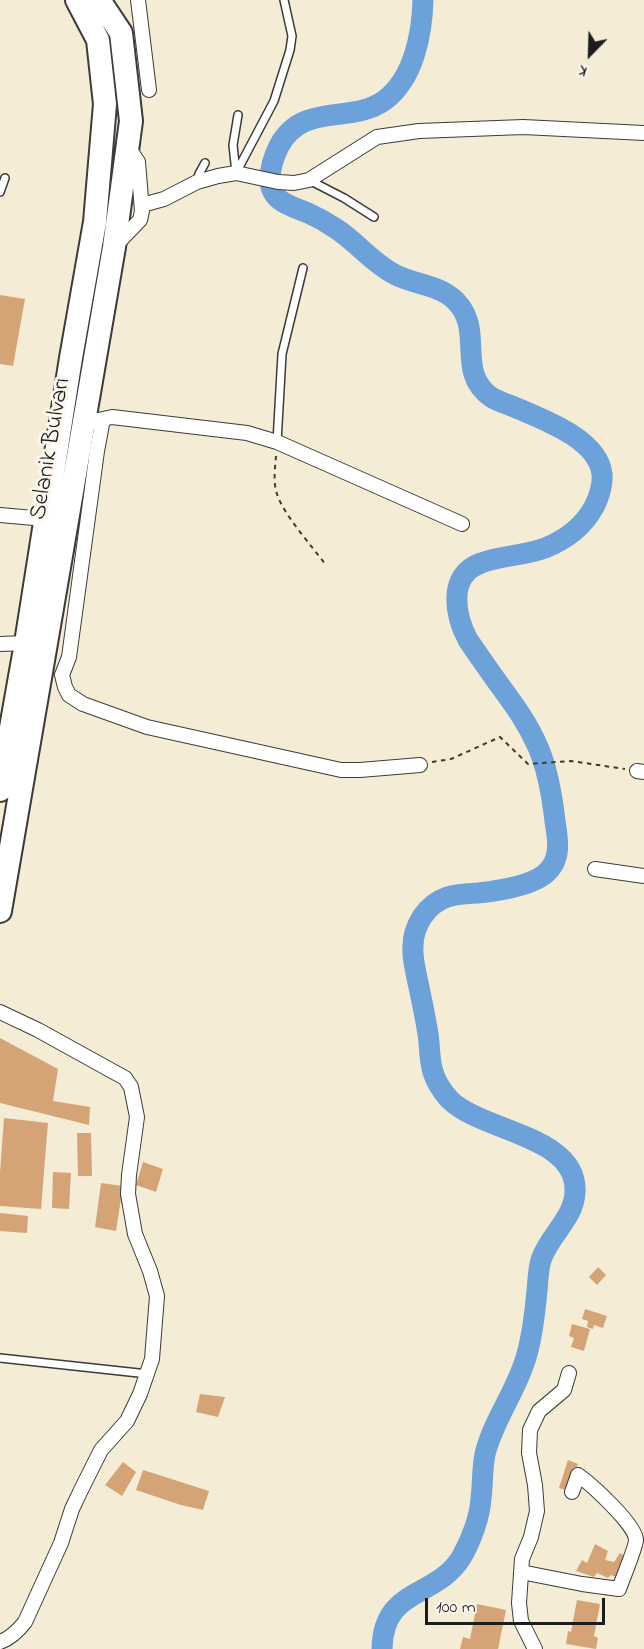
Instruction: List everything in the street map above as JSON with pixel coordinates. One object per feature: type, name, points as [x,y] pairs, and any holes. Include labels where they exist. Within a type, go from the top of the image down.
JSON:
[{"type":"main road","name":"Selanik Bulvarı","points":[[0,790],[95,222],[105,104],[98,40],[77,0]]},
{"type":"main road","name":"Selanik Bulvarı","points":[[0,911],[94,421],[89,393],[114,248],[131,121],[120,33],[99,0]]},
{"type":"main road","points":[[66,390],[89,393]]},
{"type":"street","points":[[138,0],[149,90]]},
{"type":"street","points":[[142,205],[164,199],[197,182],[236,173],[278,182],[294,183],[309,180],[377,137],[419,131],[523,127],[644,133]]},
{"type":"street","points":[[114,248],[140,220],[142,205],[138,162],[128,147]]},
{"type":"street","points":[[420,765],[341,770],[147,727],[83,704],[69,695],[62,675],[69,657],[97,451],[94,421],[112,417],[248,433],[277,442],[462,524]]},
{"type":"street","points":[[0,515],[45,519]]},
{"type":"street","points":[[0,644],[26,643]]},
{"type":"street","points":[[595,869],[644,876]]},
{"type":"street","points":[[0,1012],[114,1072],[124,1078],[131,1087],[137,1117],[128,1194],[135,1234],[157,1296],[152,1359],[140,1394],[127,1421],[101,1450],[72,1509],[61,1544],[25,1622],[9,1639],[0,1642]]},
{"type":"street","points":[[535,1649],[521,1621],[519,1603],[522,1559],[531,1537],[537,1511],[529,1453],[530,1430],[539,1411],[564,1390],[569,1373]]},
{"type":"street","points":[[521,1572],[619,1589],[637,1542],[634,1530],[592,1484],[578,1475],[572,1492]]},
{"type":"lane","points":[[236,173],[274,101],[290,50],[291,36],[284,0]]},
{"type":"lane","points":[[236,173],[234,145],[238,115]]},
{"type":"lane","points":[[197,182],[205,163]]},
{"type":"lane","points":[[0,192],[5,178]]},
{"type":"lane","points":[[309,180],[345,198],[374,217]]},
{"type":"lane","points":[[277,442],[282,354],[303,268]]},
{"type":"lane","points":[[0,1358],[148,1374]]},
{"type":"path","points":[[277,442],[276,493],[286,512],[325,564]]},
{"type":"path","points":[[420,765],[451,759],[500,737],[528,764],[571,761],[641,772]]},
{"type":"building","points":[[0,295],[25,299],[13,366],[0,364]]},
{"type":"building","points":[[0,1038],[58,1069],[53,1101],[90,1107],[89,1125],[0,1103]]},
{"type":"building","points":[[4,1118],[48,1123],[41,1209],[0,1206]]},
{"type":"building","points":[[77,1133],[91,1133],[92,1176],[78,1176]]},
{"type":"building","points":[[143,1162],[163,1169],[156,1192],[136,1185]]},
{"type":"building","points":[[53,1172],[71,1173],[69,1209],[52,1208]]},
{"type":"building","points":[[101,1183],[123,1186],[116,1231],[95,1227]]},
{"type":"building","points":[[0,1213],[28,1216],[27,1233],[0,1231]]},
{"type":"building","points":[[598,1267],[606,1275],[597,1285],[589,1277]]},
{"type":"building","points":[[585,1309],[607,1316],[603,1328],[594,1325],[593,1329],[587,1327],[588,1321],[582,1319]]},
{"type":"building","points":[[572,1324],[590,1329],[584,1351],[571,1347],[574,1338],[569,1336]]},
{"type":"building","points":[[200,1394],[225,1397],[218,1417],[196,1412]]},
{"type":"building","points":[[568,1460],[578,1464],[569,1491],[559,1488]]},
{"type":"building","points":[[123,1462],[136,1472],[122,1496],[105,1485]]},
{"type":"building","points":[[143,1470],[209,1491],[203,1510],[136,1490]]},
{"type":"building","points":[[595,1544],[608,1551],[605,1560],[614,1562],[620,1553],[627,1558],[618,1578],[611,1575],[608,1578],[597,1573],[594,1577],[576,1571],[582,1560],[587,1563]]},
{"type":"building","points":[[577,1600],[600,1604],[594,1636],[598,1638],[596,1649],[566,1644],[568,1631],[571,1632]]},
{"type":"building","points":[[477,1604],[506,1610],[498,1649],[460,1649],[463,1637],[470,1639]]},
{"type":"waterway","points":[[382,1649],[385,1629],[391,1614],[401,1604],[450,1571],[461,1558],[471,1537],[480,1505],[485,1454],[494,1428],[523,1367],[529,1346],[541,1260],[566,1219],[574,1202],[575,1192],[572,1173],[561,1158],[545,1146],[525,1136],[464,1110],[444,1093],[432,1067],[413,954],[414,938],[420,920],[434,904],[447,897],[504,889],[539,878],[554,862],[558,849],[551,792],[541,756],[521,716],[463,630],[457,608],[459,586],[470,569],[481,563],[545,548],[573,532],[585,521],[594,507],[602,478],[598,462],[591,451],[570,433],[494,399],[481,387],[472,365],[466,317],[453,299],[438,289],[394,274],[332,226],[283,202],[271,187],[270,176],[274,158],[289,132],[301,123],[314,118],[372,107],[395,91],[410,68],[415,54],[421,27],[423,0]]}]
